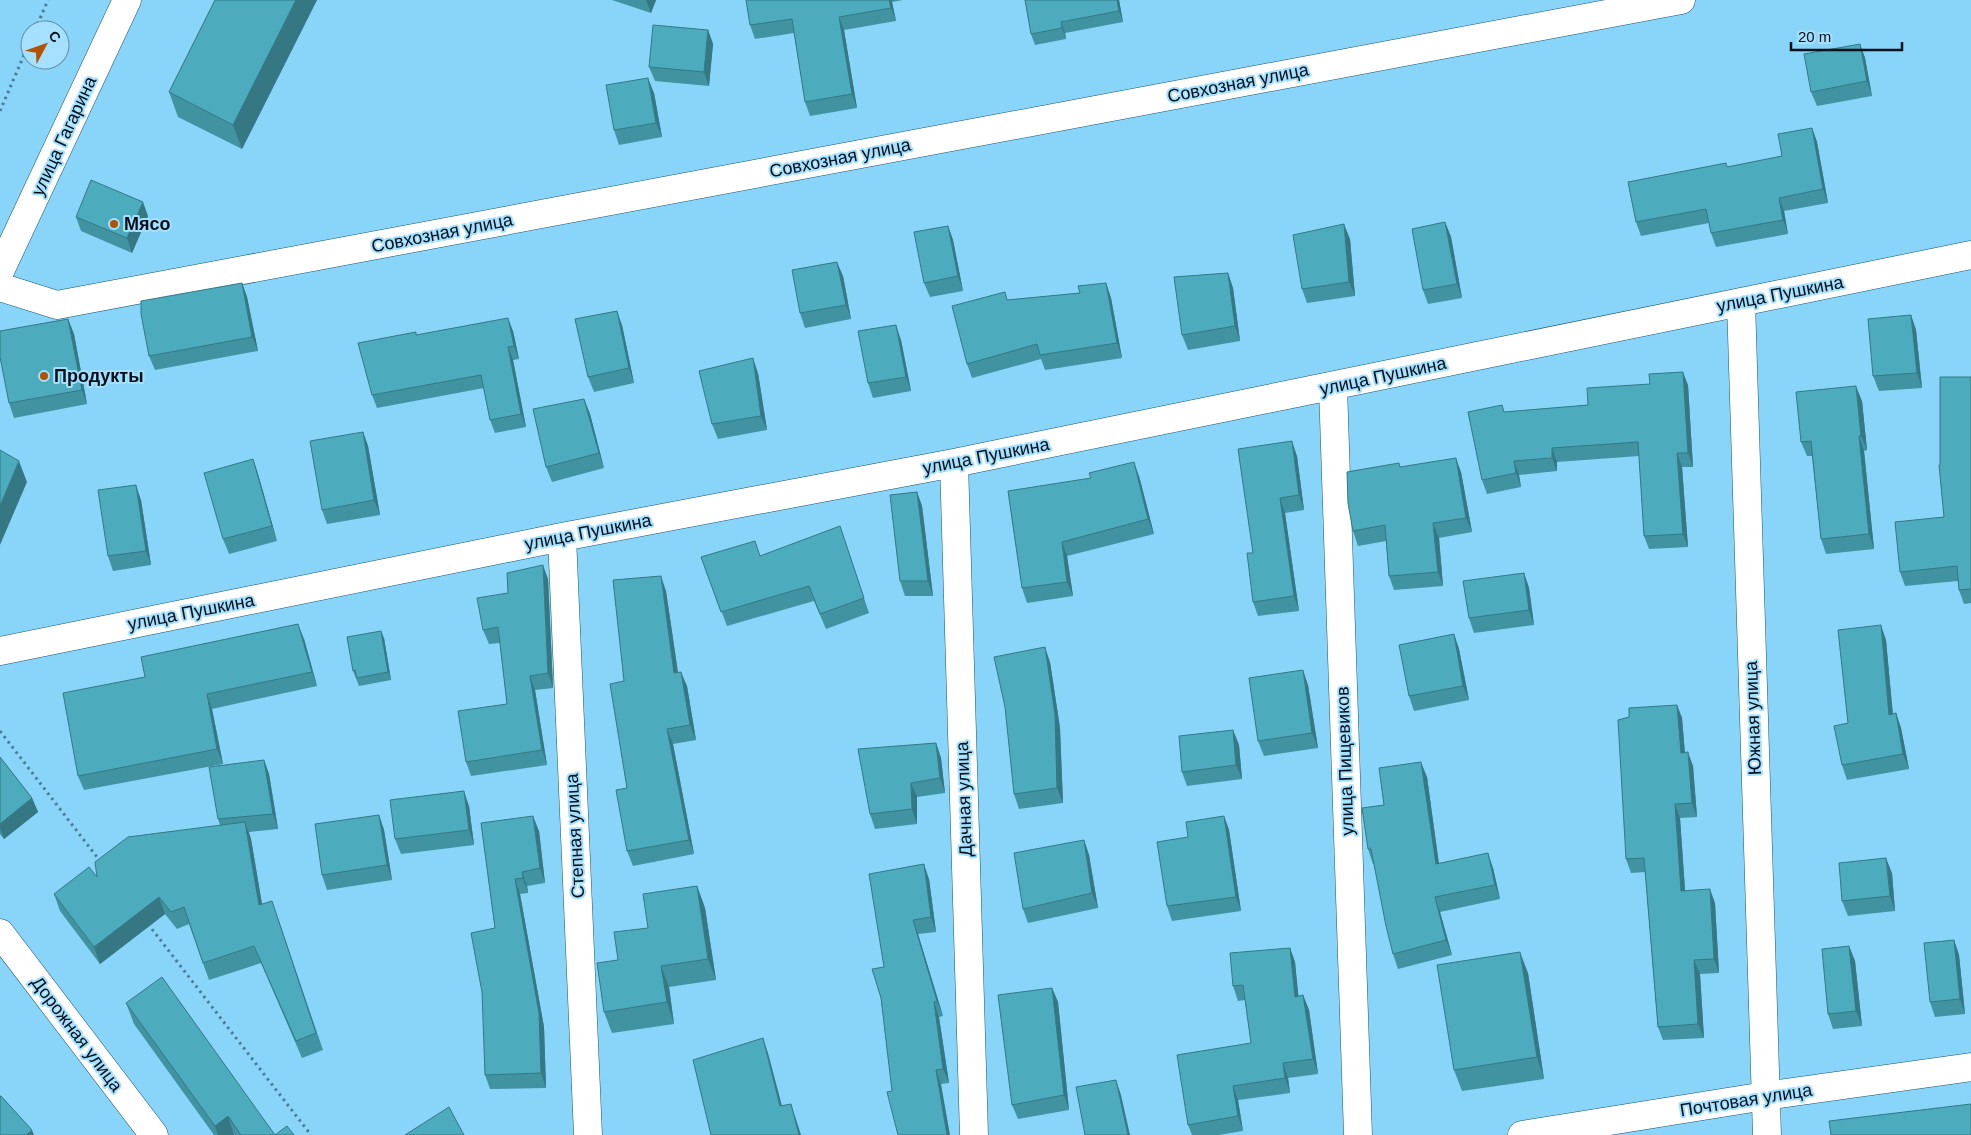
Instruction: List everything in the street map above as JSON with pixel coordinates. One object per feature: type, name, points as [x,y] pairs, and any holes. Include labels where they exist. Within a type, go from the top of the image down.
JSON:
[{"type":"street","name":"улица Гагарина","points":[[0,271],[12,249],[127,0]]},
{"type":"street","name":"Совхозная улица","points":[[0,287],[57,305],[1681,0]]},
{"type":"street","name":"улица Пушкина","points":[[0,651],[562,537],[954,463],[1333,387],[1971,255]]},
{"type":"street","name":"Южная улица","points":[[1741,302],[1767,1135]]},
{"type":"street","name":"улица Пищевиков","points":[[1333,387],[1358,1135]]},
{"type":"street","name":"Дачная улица","points":[[954,463],[974,1135]]},
{"type":"street","name":"Степная улица","points":[[562,537],[588,1135]]},
{"type":"street","name":"Дорожная улица","points":[[0,934],[154,1135]]},
{"type":"street","name":"Почтовая улица","points":[[1522,1135],[1765,1096],[1971,1067]]},
{"type":"path","points":[[39,20],[48,0]]},
{"type":"path","points":[[0,110],[20,64]]},
{"type":"path","points":[[0,731],[104,866]]},
{"type":"path","points":[[146,921],[311,1135]]},
{"type":"building","points":[[215,0],[296,0],[233,125],[169,92]]},
{"type":"building","points":[[746,0],[889,0],[891,8],[839,17],[852,94],[805,102],[792,19],[750,25]]},
{"type":"building","points":[[1025,0],[1117,0],[1119,11],[1061,22],[1062,28],[1031,34]]},
{"type":"building","points":[[653,25],[708,30],[704,72],[649,67]]},
{"type":"building","points":[[1860,44],[1867,81],[1811,92],[1804,54]]},
{"type":"building","points":[[648,78],[656,123],[614,130],[606,85]]},
{"type":"building","points":[[1812,128],[1823,189],[1779,198],[1783,220],[1711,233],[1706,209],[1636,222],[1628,182],[1726,163],[1727,167],[1782,156],[1778,134]]},
{"type":"building","points":[[91,180],[143,202],[127,238],[76,217]]},
{"type":"building","points":[[1445,222],[1457,284],[1423,290],[1412,229]]},
{"type":"building","points":[[1344,224],[1349,282],[1302,289],[1293,235]]},
{"type":"building","points":[[948,226],[958,276],[924,283],[914,232]]},
{"type":"building","points":[[837,262],[846,305],[800,313],[792,270]]},
{"type":"building","points":[[1228,273],[1235,326],[1182,335],[1174,277]]},
{"type":"building","points":[[242,283],[252,337],[149,356],[141,314],[141,301]]},
{"type":"building","points":[[1106,283],[1117,343],[1040,355],[1037,344],[967,364],[952,306],[1005,292],[1007,300],[1080,293],[1078,286]]},
{"type":"building","points":[[617,311],[629,368],[588,377],[575,319]]},
{"type":"building","points":[[1911,315],[1917,373],[1873,376],[1868,319]]},
{"type":"building","points":[[508,318],[514,346],[508,347],[521,414],[490,420],[481,375],[372,395],[358,343],[416,332],[416,335]]},
{"type":"building","name":"Продукты","points":[[68,319],[82,390],[9,403],[0,357],[0,331]]},
{"type":"building","points":[[896,325],[906,377],[868,383],[858,331]]},
{"type":"building","points":[[753,358],[761,416],[712,424],[699,371]]},
{"type":"building","points":[[1683,372],[1688,453],[1677,453],[1683,534],[1644,536],[1638,442],[1552,448],[1552,458],[1514,461],[1516,473],[1482,480],[1468,412],[1502,405],[1504,412],[1588,405],[1587,388],[1650,384],[1649,374]]},
{"type":"building","points":[[1940,377],[1971,377],[1971,589],[1959,590],[1957,566],[1900,572],[1895,522],[1944,517],[1939,465]]},
{"type":"building","points":[[1856,386],[1869,534],[1821,539],[1811,441],[1801,442],[1796,392]]},
{"type":"building","points":[[584,399],[599,453],[546,467],[533,409]]},
{"type":"building","points":[[363,432],[374,500],[322,510],[310,441]]},
{"type":"building","points":[[1292,441],[1299,495],[1280,498],[1294,596],[1253,602],[1247,553],[1253,553],[1238,449]]},
{"type":"building","points":[[0,450],[19,461],[0,506]]},
{"type":"building","points":[[1456,458],[1466,518],[1433,523],[1438,572],[1389,576],[1385,525],[1353,531],[1348,503],[1347,472],[1399,463],[1400,467]]},
{"type":"building","points":[[253,459],[272,526],[223,539],[204,473]]},
{"type":"building","points":[[1134,462],[1148,519],[1062,542],[1067,582],[1022,588],[1008,491],[1091,478],[1089,473]]},
{"type":"building","points":[[136,485],[146,551],[108,556],[98,490]]},
{"type":"building","points":[[917,492],[928,581],[900,581],[890,495]]},
{"type":"building","points":[[840,526],[864,598],[820,614],[809,586],[721,612],[701,557],[755,541],[760,556]]},
{"type":"building","points":[[543,565],[548,673],[530,676],[542,750],[466,762],[458,711],[507,704],[498,627],[483,630],[477,598],[508,593],[507,573]]},
{"type":"building","points":[[1524,573],[1529,610],[1469,618],[1463,581]]},
{"type":"building","points":[[661,576],[674,673],[681,672],[690,725],[667,729],[689,840],[627,851],[616,790],[627,788],[610,684],[624,681],[613,580]]},
{"type":"building","points":[[298,624],[312,672],[207,694],[217,749],[78,776],[63,693],[145,677],[141,657]]},
{"type":"building","points":[[1881,625],[1889,715],[1896,713],[1903,754],[1842,765],[1834,726],[1848,723],[1838,630]]},
{"type":"building","points":[[381,631],[388,672],[357,678],[355,670],[353,671],[347,637]]},
{"type":"building","points":[[1454,634],[1463,686],[1409,696],[1399,645]]},
{"type":"building","points":[[1045,647],[1055,714],[1057,788],[1014,794],[1005,707],[994,657]]},
{"type":"building","points":[[1303,670],[1312,733],[1258,741],[1249,678]]},
{"type":"building","points":[[1677,705],[1681,753],[1688,752],[1692,803],[1675,804],[1681,891],[1710,889],[1714,959],[1694,960],[1698,1024],[1658,1027],[1644,858],[1626,859],[1618,720],[1629,717],[1629,708]]},
{"type":"building","points":[[1233,730],[1236,765],[1182,772],[1179,736]]},
{"type":"building","points":[[936,743],[940,778],[911,783],[912,809],[870,814],[858,749]]},
{"type":"building","points":[[0,757],[32,798],[0,824]]},
{"type":"building","points":[[264,760],[273,814],[218,819],[209,767]]},
{"type":"building","points":[[1421,762],[1436,864],[1488,853],[1495,885],[1435,897],[1446,940],[1393,954],[1371,849],[1368,849],[1362,808],[1384,805],[1379,768]]},
{"type":"building","points":[[464,791],[469,830],[395,839],[390,800]]},
{"type":"building","points":[[379,815],[387,865],[322,875],[315,824]]},
{"type":"building","points":[[533,816],[540,868],[522,872],[523,878],[515,879],[539,1013],[541,1073],[485,1075],[482,992],[471,933],[495,928],[481,823]]},
{"type":"building","points":[[1224,816],[1236,897],[1167,906],[1157,842],[1188,837],[1186,822]]},
{"type":"building","points":[[245,822],[259,905],[272,901],[316,1033],[296,1041],[254,946],[203,963],[184,907],[171,912],[159,897],[94,947],[54,894],[89,867],[97,877],[95,862],[128,837]]},
{"type":"building","points":[[1084,840],[1092,893],[1023,909],[1014,853]]},
{"type":"building","points":[[1886,858],[1890,896],[1842,901],[1839,863]]},
{"type":"building","points":[[924,864],[931,917],[913,920],[937,1001],[934,1002],[943,1069],[936,1070],[947,1135],[898,1135],[887,1092],[892,1091],[881,998],[872,969],[884,967],[869,874]]},
{"type":"building","points":[[697,886],[708,959],[661,966],[667,1002],[604,1012],[597,963],[618,960],[614,932],[648,928],[643,894]]},
{"type":"building","points":[[1954,940],[1960,999],[1930,1002],[1924,943]]},
{"type":"building","points":[[1849,946],[1856,1011],[1828,1014],[1822,949]]},
{"type":"building","points":[[1290,948],[1295,997],[1303,995],[1313,1059],[1283,1063],[1285,1078],[1233,1086],[1238,1116],[1188,1125],[1177,1055],[1251,1043],[1243,985],[1233,986],[1230,953]]},
{"type":"building","points":[[1520,952],[1537,1057],[1454,1070],[1437,965]]},
{"type":"building","points":[[162,977],[275,1135],[241,1135],[228,1116],[215,1126],[126,1003]]},
{"type":"building","points":[[1052,988],[1064,1095],[1012,1105],[998,995]]},
{"type":"building","points":[[763,1038],[780,1106],[791,1104],[799,1135],[711,1135],[693,1060]]},
{"type":"building","points":[[1116,1080],[1128,1135],[1085,1135],[1076,1087]]},
{"type":"building","points":[[0,1096],[32,1130],[26,1135],[0,1135]]},
{"type":"building","points":[[1971,1104],[1971,1135],[1831,1135],[1829,1121]]},
{"type":"building","points":[[449,1107],[464,1135],[405,1135]]},
{"type":"building","points":[[287,1126],[294,1135],[275,1135]]},
{"type":"place","name":"Мясо","points":[[114,224]]},
{"type":"place","name":"Продукты","points":[[44,376]]}]
